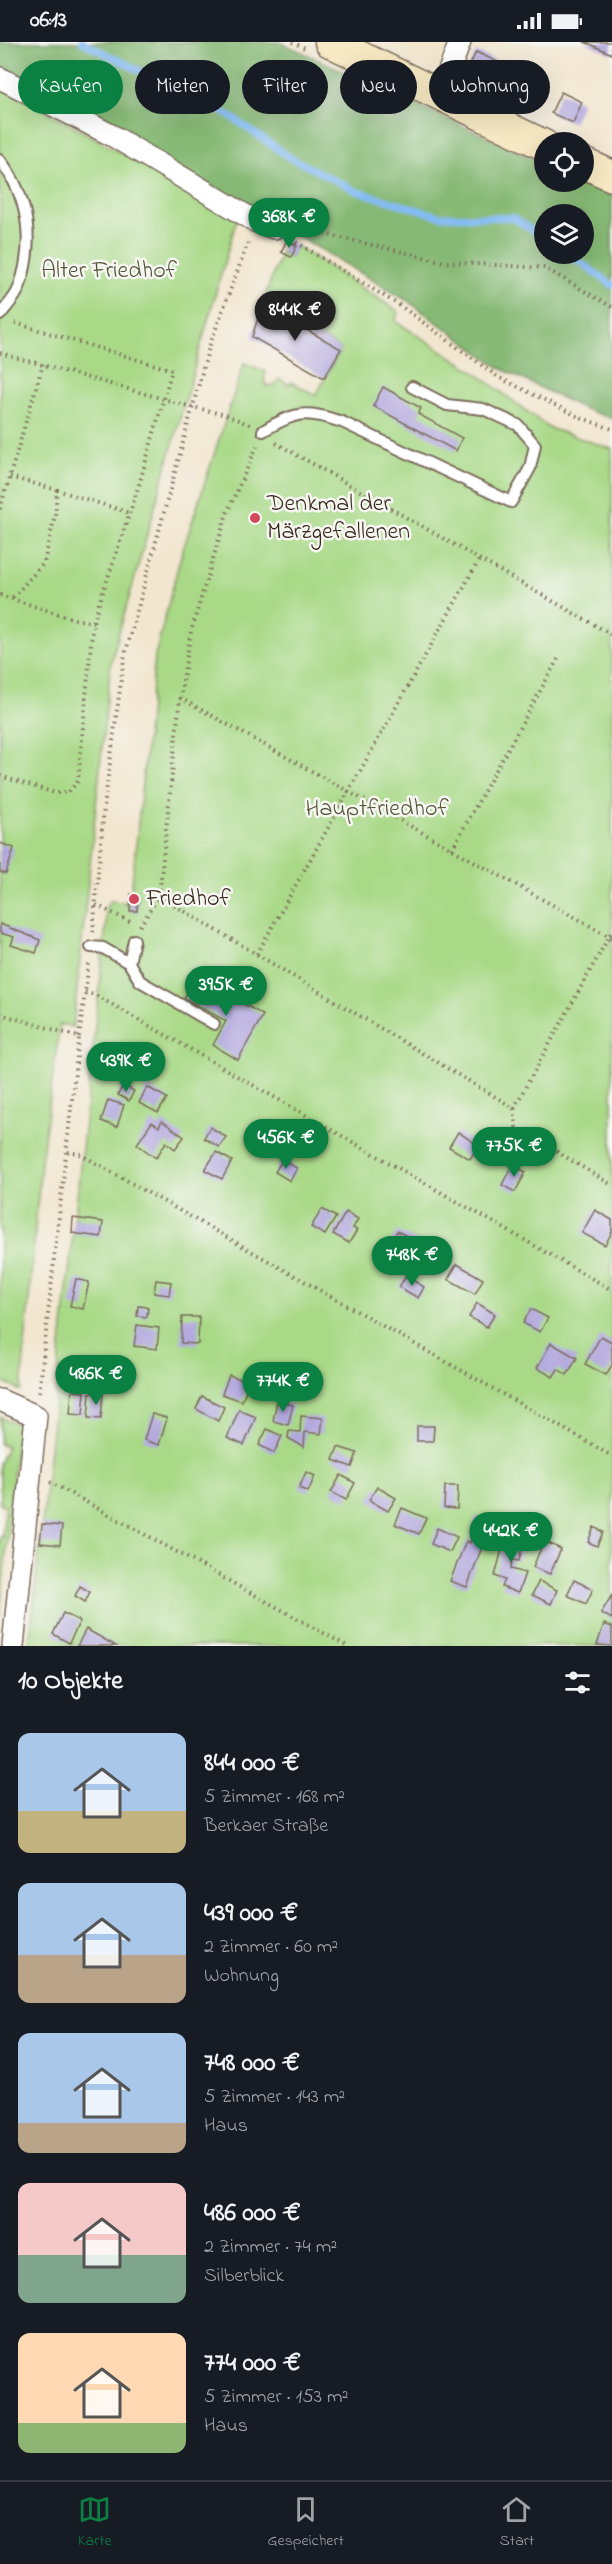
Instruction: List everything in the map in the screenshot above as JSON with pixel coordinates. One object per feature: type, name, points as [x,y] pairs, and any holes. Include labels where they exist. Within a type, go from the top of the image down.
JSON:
[{"type":"main road","points":[[330,42],[429,90]]},
{"type":"main road","points":[[480,114],[534,140]]},
{"type":"main road","points":[[594,168],[612,176]]},
{"type":"street","points":[[453,60],[460,42]]},
{"type":"street","points":[[0,78],[113,136],[265,225]]},
{"type":"street","points":[[0,1400],[36,1416],[13,1646]]},
{"type":"lane","points":[[0,160],[13,176],[27,214],[26,254],[18,290],[4,317]]},
{"type":"lane","points":[[263,430],[288,416],[319,414],[342,422],[512,502],[530,468],[535,446],[518,425],[483,409],[447,405],[412,387]]},
{"type":"lane","points":[[129,963],[134,940]]},
{"type":"lane","points":[[91,947],[103,948],[129,963],[141,981],[214,1024]]},
{"type":"path","points":[[265,225],[278,224],[445,262],[545,268],[612,307]]},
{"type":"path","points":[[265,225],[402,306],[498,377],[579,417],[612,429]]},
{"type":"path","points":[[36,1416],[96,905],[104,807],[124,659],[209,347],[265,225]]},
{"type":"path","points":[[0,776],[55,793],[69,792],[78,781],[93,622],[130,513],[172,370],[4,317]]},
{"type":"path","points":[[0,353],[226,416],[263,430],[278,445],[612,634]]},
{"type":"path","points":[[0,509],[43,364]]},
{"type":"path","points":[[96,905],[141,926],[159,896],[180,698],[191,631],[227,513],[263,430]]},
{"type":"path","points":[[10,477],[130,513]]},
{"type":"path","points":[[11,599],[44,563],[55,515],[57,490]]},
{"type":"path","points":[[257,954],[479,560]]},
{"type":"path","points":[[0,595],[74,619],[93,622]]},
{"type":"path","points":[[452,849],[558,659]]},
{"type":"path","points":[[180,698],[610,938]]},
{"type":"path","points":[[159,896],[514,1107]]},
{"type":"path","points":[[612,932],[514,1107],[516,1127],[612,1185]]},
{"type":"path","points":[[85,992],[97,996],[612,1290]]},
{"type":"path","points":[[0,1014],[80,1037]]},
{"type":"path","points":[[68,1152],[80,1154],[612,1456]]},
{"type":"path","points":[[46,1480],[347,1646]]},
{"type":"green space","points":[[0,42],[280,42],[319,60],[242,60],[242,114],[328,114],[328,64],[340,70],[340,114],[417,114],[417,105],[429,110],[429,114],[437,114],[534,158],[534,192],[594,192],[594,187],[612,195],[612,419],[582,408],[502,369],[406,300],[278,224],[79,114],[123,114],[123,60],[18,60],[18,80],[0,70]]},
{"type":"green space","name":"Alter Friedhof","points":[[0,85],[18,95],[18,114],[52,114],[237,218],[111,661],[73,1027],[60,1024],[41,1162],[21,1391],[0,1381]]},
{"type":"green space","name":"Hauptfriedhof","points":[[297,246],[399,312],[395,321],[471,369],[549,428],[612,449],[612,1646],[29,1646],[106,924],[105,909],[110,901],[130,903],[130,911],[137,911],[138,895],[131,894],[155,656],[180,559],[244,363],[266,372],[264,380],[267,386],[275,385],[279,379],[289,385],[291,382],[316,395],[341,349],[305,329],[307,324],[298,319],[295,323],[262,305],[281,252],[291,257]]},
{"type":"green space","points":[[0,1417],[18,1424],[0,1616],[0,1536],[2,1536],[6,1505],[0,1504],[0,1462],[7,1447],[0,1444]]},
{"type":"building","points":[[584,42],[612,42],[612,54],[592,45]]},
{"type":"building","points":[[476,52],[494,60],[472,60]]},
{"type":"building","points":[[561,92],[582,102],[573,123],[551,113]]},
{"type":"building","points":[[287,240],[297,246],[291,257],[281,252]]},
{"type":"building","points":[[262,305],[295,323],[298,319],[308,324],[305,329],[341,349],[324,378],[252,337]]},
{"type":"building","points":[[383,387],[421,408],[418,414],[462,438],[456,451],[373,406]]},
{"type":"building","points":[[0,843],[14,848],[6,874],[0,872]]},
{"type":"building","name":"Friedhof","points":[[131,894],[138,895],[137,911],[130,911]]},
{"type":"building","points":[[0,924],[40,940],[36,953],[11,945],[14,937],[0,933]]},
{"type":"building","points":[[196,977],[263,1015],[238,1060],[213,1045],[226,1021],[184,998]]},
{"type":"building","points":[[123,1085],[134,1091],[129,1101],[118,1095]]},
{"type":"building","points":[[147,1087],[167,1098],[158,1113],[139,1103]]},
{"type":"building","points":[[108,1100],[124,1105],[117,1127],[101,1121]]},
{"type":"building","points":[[162,1121],[184,1137],[175,1149],[166,1142],[156,1158],[137,1144],[152,1122],[159,1127]]},
{"type":"building","points":[[210,1127],[226,1137],[219,1147],[204,1138]]},
{"type":"building","points":[[458,1132],[478,1145],[470,1159],[449,1147]]},
{"type":"building","points":[[216,1152],[232,1161],[222,1179],[205,1170]]},
{"type":"building","points":[[282,1160],[297,1168],[290,1181],[275,1172]]},
{"type":"building","points":[[512,1165],[526,1172],[515,1192],[502,1185]]},
{"type":"building","points":[[322,1209],[336,1217],[325,1235],[311,1227]]},
{"type":"building","points":[[595,1210],[612,1220],[612,1232],[605,1245],[582,1233]]},
{"type":"building","points":[[346,1212],[358,1219],[353,1228],[357,1230],[349,1243],[333,1234]]},
{"type":"building","points":[[73,1218],[103,1222],[101,1237],[72,1233]]},
{"type":"building","points":[[397,1231],[423,1244],[413,1263],[401,1257],[403,1251],[390,1245]]},
{"type":"building","points":[[457,1264],[483,1279],[475,1294],[448,1279]]},
{"type":"building","points":[[406,1276],[424,1287],[418,1298],[399,1287]]},
{"type":"building","points":[[76,1279],[89,1282],[83,1309],[70,1306]]},
{"type":"building","points":[[156,1280],[171,1282],[169,1295],[154,1293]]},
{"type":"building","points":[[477,1303],[495,1314],[487,1327],[469,1317]]},
{"type":"building","points":[[138,1306],[148,1307],[147,1317],[137,1316]]},
{"type":"building","points":[[531,1309],[548,1318],[540,1332],[523,1323]]},
{"type":"building","points":[[182,1317],[199,1317],[198,1344],[181,1343]]},
{"type":"building","points":[[137,1325],[159,1328],[157,1349],[134,1346]]},
{"type":"building","points":[[601,1336],[612,1342],[612,1365],[606,1375],[585,1364]]},
{"type":"building","points":[[551,1343],[577,1358],[567,1375],[558,1369],[553,1377],[537,1368]]},
{"type":"building","points":[[229,1375],[249,1382],[242,1401],[222,1394]]},
{"type":"building","points":[[72,1391],[85,1392],[83,1415],[70,1414]]},
{"type":"building","points":[[90,1393],[103,1394],[101,1419],[88,1418]]},
{"type":"building","points":[[202,1396],[224,1407],[218,1421],[196,1409]]},
{"type":"building","points":[[277,1401],[293,1405],[288,1425],[273,1421]]},
{"type":"building","points":[[239,1410],[256,1417],[244,1445],[227,1438]]},
{"type":"building","points":[[152,1414],[167,1418],[159,1445],[144,1440]]},
{"type":"building","points":[[301,1416],[323,1418],[321,1434],[305,1432],[304,1447],[288,1438],[289,1431],[300,1432]]},
{"type":"building","points":[[417,1426],[434,1426],[433,1441],[417,1441]]},
{"type":"building","points":[[267,1429],[282,1436],[274,1453],[259,1445]]},
{"type":"building","points":[[338,1447],[357,1453],[352,1467],[333,1460]]},
{"type":"building","points":[[306,1472],[315,1476],[308,1492],[299,1488]]},
{"type":"building","points":[[341,1475],[355,1483],[346,1500],[331,1492]]},
{"type":"building","points":[[445,1486],[458,1486],[457,1509],[444,1508]]},
{"type":"building","points":[[377,1487],[396,1498],[388,1511],[369,1500]]},
{"type":"building","points":[[402,1508],[426,1518],[419,1534],[395,1524]]},
{"type":"building","points":[[475,1517],[494,1519],[489,1547],[482,1547],[467,1587],[450,1581],[466,1541],[470,1543]]},
{"type":"building","points":[[42,1524],[62,1526],[60,1545],[40,1543]]},
{"type":"building","points":[[594,1527],[603,1532],[597,1546],[588,1542]]},
{"type":"building","points":[[437,1528],[457,1537],[450,1552],[431,1544]]},
{"type":"building","points":[[506,1534],[524,1538],[519,1561],[512,1560],[511,1569],[525,1573],[518,1593],[502,1587],[505,1580],[495,1576]]},
{"type":"building","points":[[544,1541],[561,1549],[550,1574],[533,1567]]},
{"type":"building","points":[[574,1580],[593,1589],[586,1604],[567,1595]]},
{"type":"building","points":[[539,1581],[557,1590],[551,1604],[532,1595]]},
{"type":"building","points":[[80,1586],[90,1592],[85,1602],[75,1596]]},
{"type":"building","points":[[612,1595],[612,1619],[601,1613]]},
{"type":"building","points":[[63,1613],[80,1621],[69,1643],[53,1634]]},
{"type":"building","points":[[604,1624],[612,1627],[612,1646],[597,1645]]},
{"type":"building","points":[[86,1629],[116,1646],[77,1646]]},
{"type":"waterway","points":[[82,42],[227,114],[289,157],[356,191],[439,216],[513,218],[534,232]]},
{"type":"waterway","points":[[583,264],[612,285]]},
{"type":"place","name":"Denkmal der Märzgefallenen","points":[[255,518]]},
{"type":"place","name":"Friedhof","points":[[134,899]]}]
